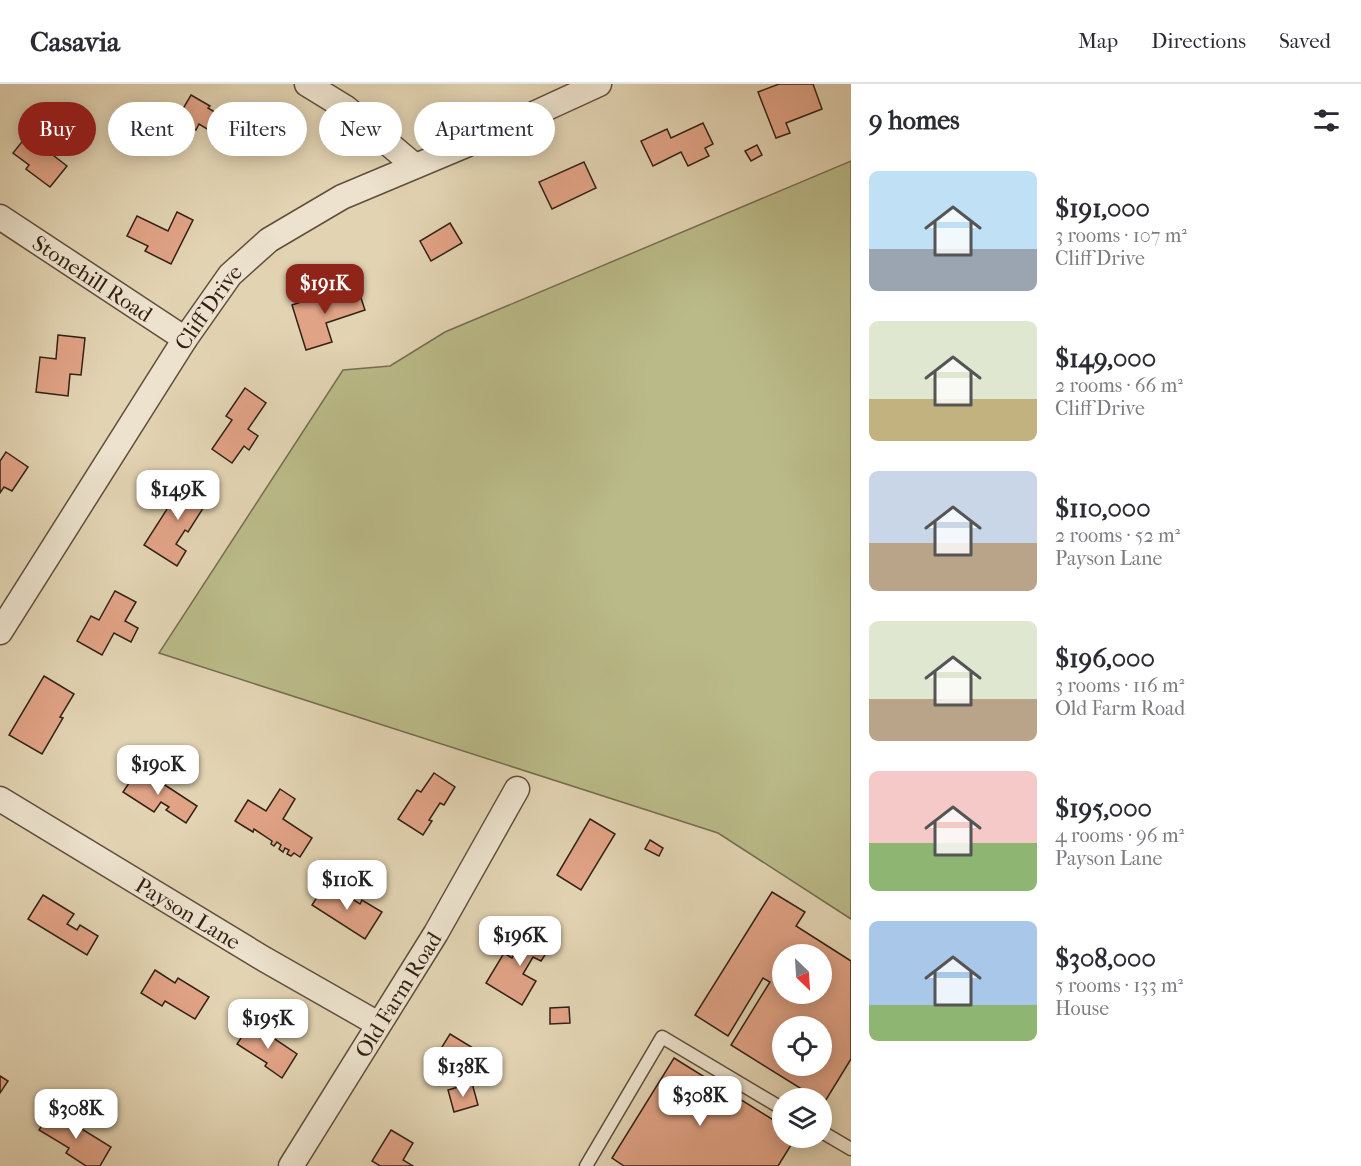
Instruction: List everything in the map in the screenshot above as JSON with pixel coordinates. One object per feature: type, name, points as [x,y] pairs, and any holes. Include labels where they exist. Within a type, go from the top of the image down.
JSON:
[{"type":"street","points":[[307,84],[346,108],[415,166]]},
{"type":"street","name":"Cliff Drive","points":[[1,629],[184,339],[230,275],[270,240],[342,197],[599,84]]},
{"type":"street","name":"Stonehill Road","points":[[0,217],[184,339]]},
{"type":"street","name":"Old Farm Road","points":[[291,1166],[436,933],[518,789]]},
{"type":"street","name":"Payson Lane","points":[[0,799],[264,959],[378,1024]]},
{"type":"lane","points":[[586,1166],[662,1037],[772,1102]]},
{"type":"lane","points":[[832,1138],[851,1149]]},
{"type":"green space","points":[[851,161],[851,919],[718,833],[159,653],[343,370],[390,366],[445,332]]},
{"type":"building","points":[[779,84],[813,84],[822,109],[786,123],[790,133],[776,138],[758,92]]},
{"type":"building","points":[[191,95],[207,104],[207,129],[199,124],[195,129],[195,102],[187,102]]},
{"type":"building","points":[[703,123],[713,144],[705,148],[709,156],[688,166],[681,152],[653,166],[641,141],[667,129],[671,138]]},
{"type":"building","points":[[757,145],[762,155],[751,161],[745,151]]},
{"type":"building","points":[[18,147],[18,156],[54,156],[67,166],[50,187],[26,169],[29,165],[13,153]]},
{"type":"building","points":[[584,162],[596,188],[552,209],[539,182]]},
{"type":"building","points":[[177,212],[193,220],[171,264],[145,251],[148,246],[127,236],[137,216],[168,231]]},
{"type":"building","points":[[450,223],[462,243],[431,261],[420,241]]},
{"type":"building","points":[[346,287],[348,296],[359,292],[365,310],[326,323],[332,342],[306,350],[292,305]]},
{"type":"building","points":[[58,335],[85,338],[81,375],[70,374],[68,396],[36,392],[40,357],[56,359]]},
{"type":"building","points":[[245,388],[266,403],[248,429],[258,436],[249,450],[244,446],[232,463],[212,449],[232,420],[226,416]]},
{"type":"building","points":[[6,452],[28,467],[12,491],[4,487],[0,493],[0,461]]},
{"type":"building","points":[[187,478],[212,494],[188,532],[185,530],[176,544],[186,551],[177,566],[144,545]]},
{"type":"building","points":[[115,591],[136,602],[125,621],[138,628],[131,642],[114,633],[102,655],[77,641],[91,616],[99,620]]},
{"type":"building","points":[[44,676],[74,694],[42,754],[9,735]]},
{"type":"building","points":[[139,768],[197,806],[186,823],[166,810],[169,807],[161,802],[154,812],[123,792]]},
{"type":"building","points":[[434,773],[455,787],[444,805],[440,803],[423,835],[398,819],[417,790],[421,792]]},
{"type":"building","points":[[280,789],[295,799],[283,819],[312,838],[300,857],[294,853],[291,856],[287,854],[289,850],[285,848],[283,852],[279,849],[281,845],[277,842],[274,846],[271,844],[272,841],[254,829],[253,832],[235,821],[248,800],[266,811]]},
{"type":"building","points":[[590,819],[615,834],[581,890],[557,875]]},
{"type":"building","points":[[650,840],[663,848],[659,856],[645,849]]},
{"type":"building","points":[[326,883],[360,904],[362,900],[382,912],[365,939],[312,905]]},
{"type":"building","points":[[772,892],[805,912],[796,926],[824,944],[772,944],[772,1004],[832,1004],[832,949],[851,961],[851,1059],[832,1090],[832,1088],[800,1088],[781,1076],[832,1076],[832,1016],[772,1016],[772,1071],[731,1045],[770,982],[763,978],[728,1036],[695,1015]]},
{"type":"building","points":[[43,895],[74,914],[67,924],[77,930],[80,925],[98,936],[87,955],[28,919]]},
{"type":"building","points":[[532,926],[555,940],[541,961],[533,957],[523,974],[536,981],[522,1005],[486,983],[504,953],[512,958]]},
{"type":"building","points":[[155,970],[175,983],[178,978],[209,997],[195,1019],[165,1001],[162,1006],[141,993]]},
{"type":"building","points":[[569,1007],[570,1023],[550,1024],[550,1008]]},
{"type":"building","points":[[251,1023],[297,1054],[282,1078],[265,1066],[267,1063],[237,1044]]},
{"type":"building","points":[[450,1034],[473,1048],[454,1078],[432,1063]]},
{"type":"building","points":[[674,1058],[772,1119],[772,1148],[789,1148],[778,1166],[624,1166],[612,1158]]},
{"type":"building","points":[[0,1076],[8,1081],[0,1093]]},
{"type":"building","points":[[472,1083],[478,1105],[454,1112],[448,1090]]},
{"type":"building","points":[[51,1110],[111,1147],[100,1166],[86,1166],[66,1153],[69,1148],[39,1130]]},
{"type":"building","points":[[391,1130],[413,1143],[403,1160],[413,1166],[380,1166],[372,1161]]}]
